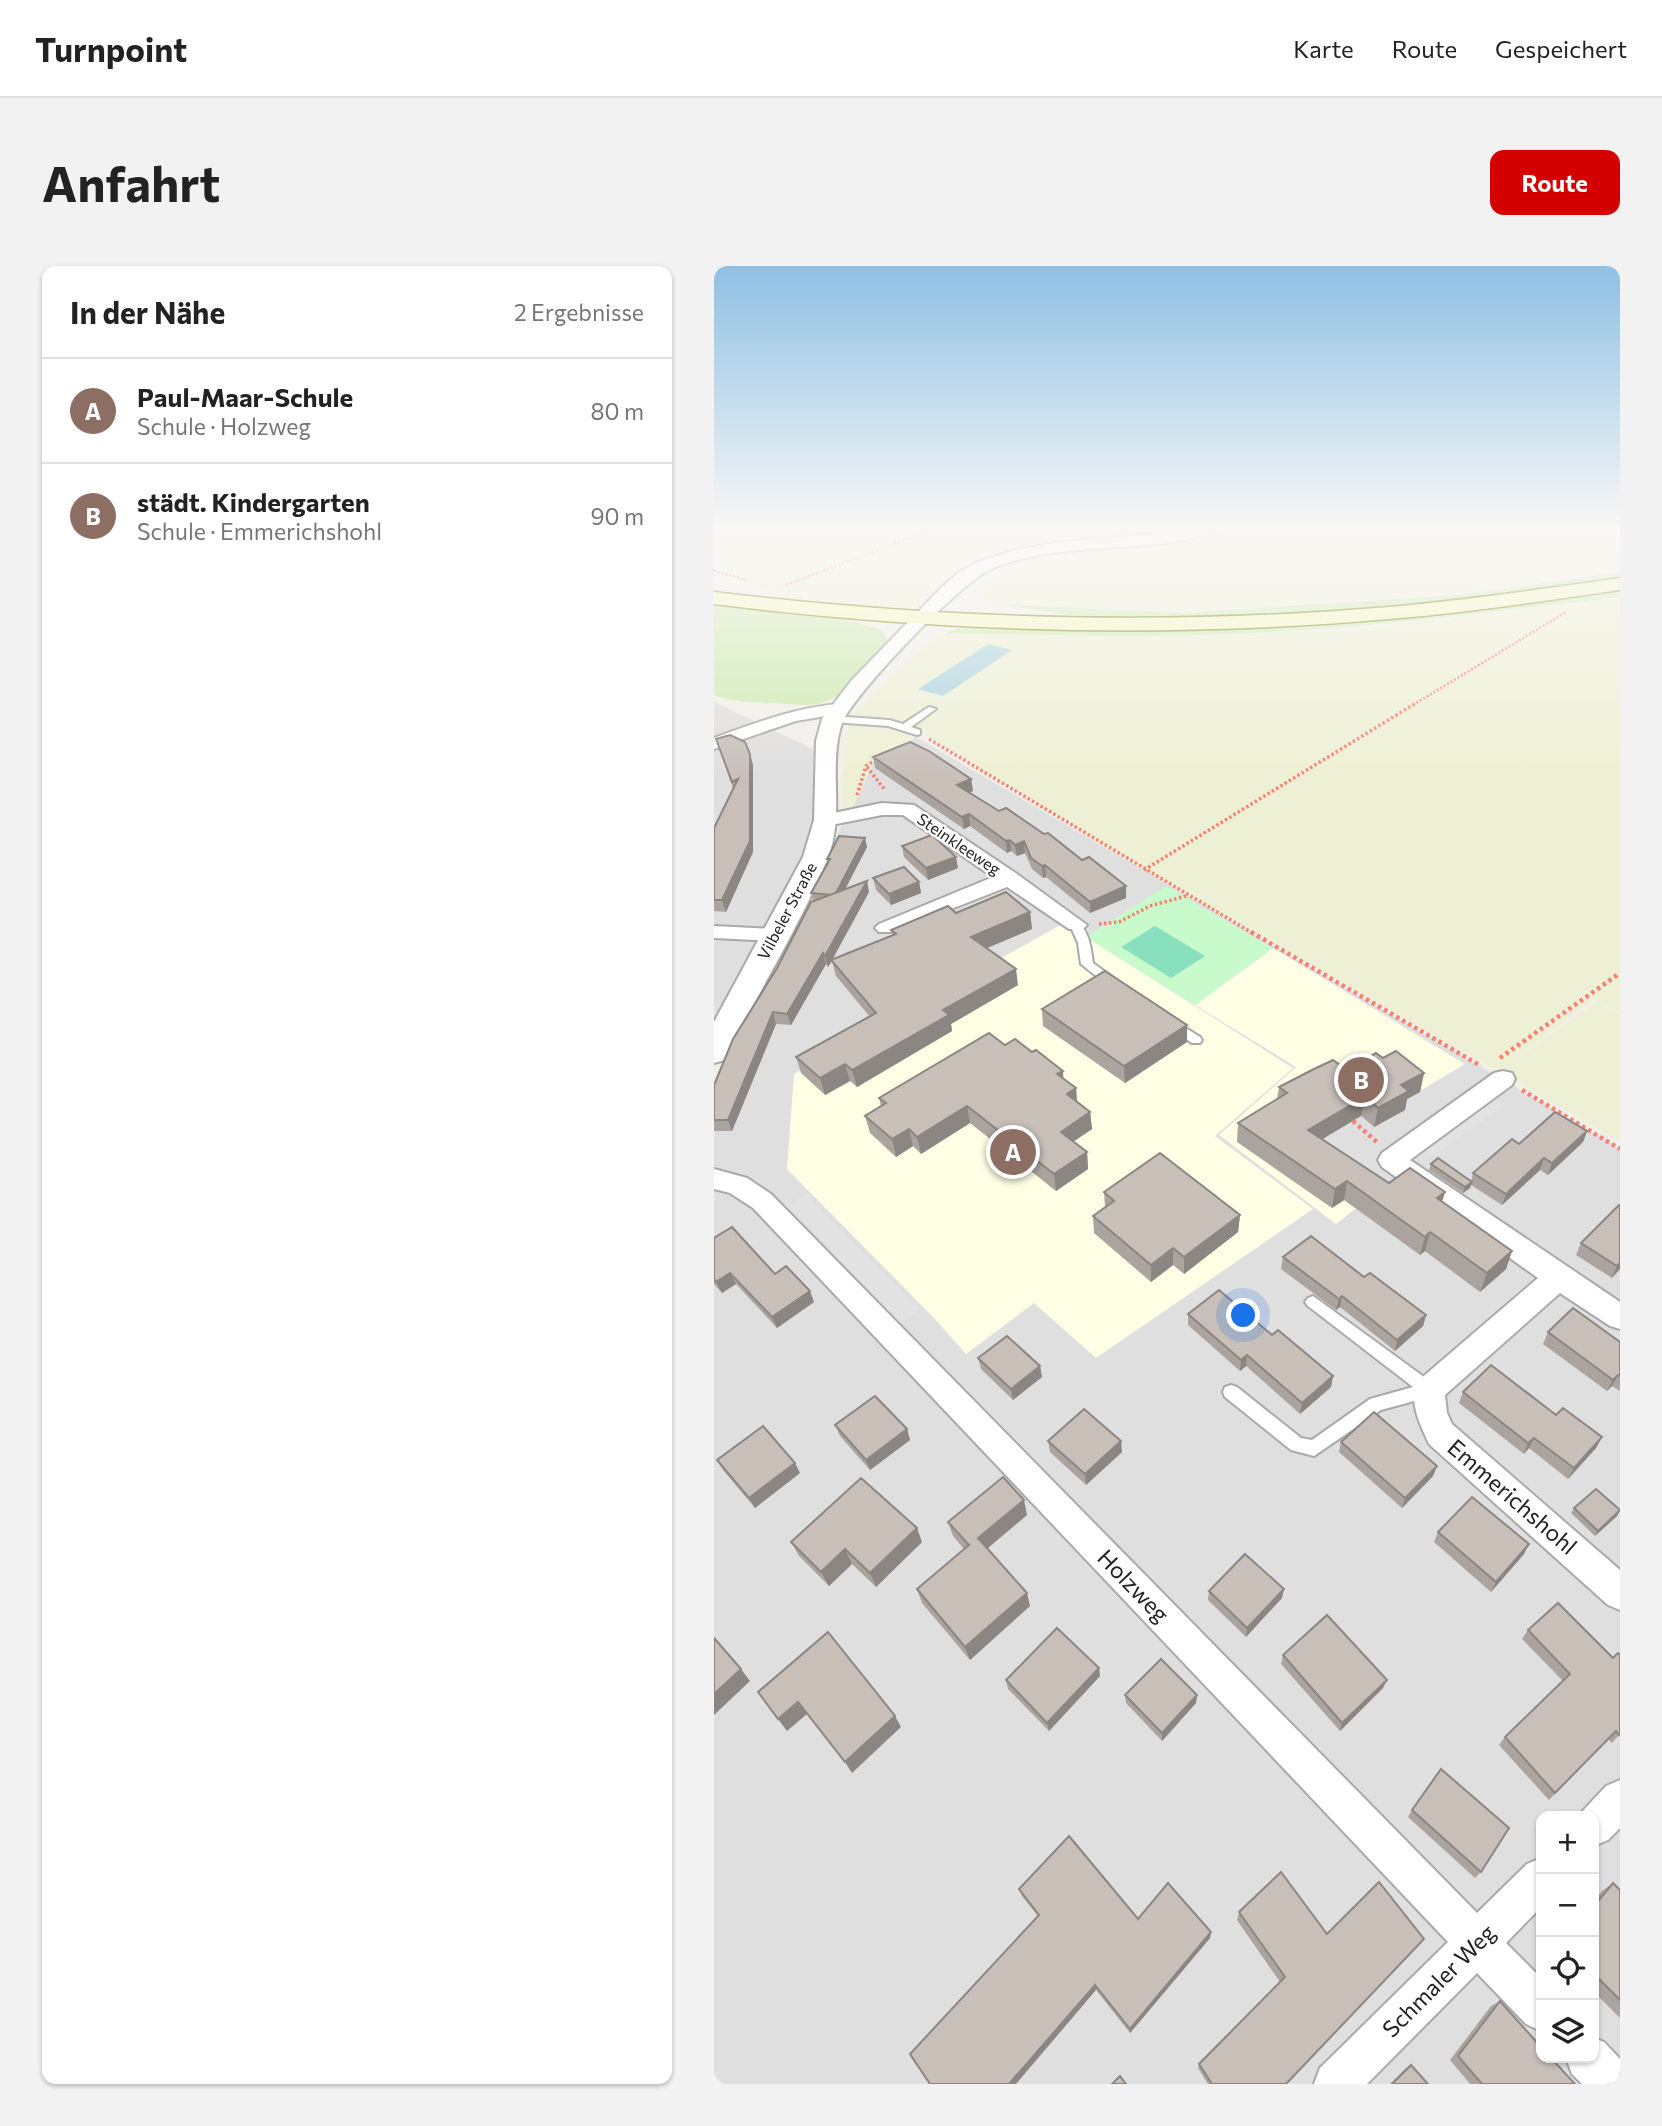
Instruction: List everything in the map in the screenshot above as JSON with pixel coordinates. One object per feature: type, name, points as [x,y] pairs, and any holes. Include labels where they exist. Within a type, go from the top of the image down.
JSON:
[{"type":"main road","points":[[813,611],[878,626],[894,639],[895,647]]},
{"type":"main road","points":[[820,611],[1041,624],[1194,624],[1405,611]]},
{"type":"main road","points":[[986,611],[1041,624]]},
{"type":"street","name":"Vilbeler Straße","points":[[714,1053],[816,857],[826,820],[827,741],[835,714],[858,685],[930,611]]},
{"type":"street","name":"Vilbeler Straße","points":[[858,685],[893,665],[947,620],[953,611]]},
{"type":"street","points":[[714,744],[788,717],[817,710],[835,714]]},
{"type":"street","name":"Steinkleeweg","points":[[826,820],[881,809],[907,809],[1076,925]]},
{"type":"street","name":"Steinkleeweg","points":[[886,928],[1010,878]]},
{"type":"street","points":[[714,932],[776,936]]},
{"type":"street","points":[[1494,1074],[1391,1160],[1620,1317]]},
{"type":"street","name":"Holzweg","points":[[714,1180],[738,1185],[762,1201],[1536,2004]]},
{"type":"street","points":[[1429,1390],[1558,1277]]},
{"type":"street","name":"Emmerichshohl","points":[[1429,1390],[1431,1413],[1440,1434],[1620,1592]]},
{"type":"street","points":[[1599,1821],[1620,1800]]},
{"type":"street","name":"Schmaler Weg","points":[[1336,2084],[1536,1883]]},
{"type":"street","points":[[1593,2063],[1613,2084]]},
{"type":"lane","points":[[905,727],[932,709]]},
{"type":"lane","points":[[835,714],[889,723],[917,732]]},
{"type":"lane","points":[[1076,925],[1084,943],[1087,964],[1100,981],[1128,994]]},
{"type":"lane","points":[[1162,1017],[1196,1040]]},
{"type":"lane","points":[[1313,1302],[1429,1390]]},
{"type":"lane","points":[[1231,1392],[1297,1446],[1314,1448],[1376,1404],[1429,1390]]},
{"type":"path","points":[[1144,870],[1567,611]]},
{"type":"path","points":[[853,815],[859,784],[866,766],[917,732]]},
{"type":"path","points":[[946,749],[1187,896],[1620,1149]]},
{"type":"path","points":[[866,766],[888,794]]},
{"type":"path","points":[[1076,925],[1119,922],[1150,906],[1187,896]]},
{"type":"path","points":[[1494,1074],[1620,973]]},
{"type":"path","points":[[1353,1121],[1394,1158]]},
{"type":"shaded area","points":[[1512,611],[1584,611],[1557,613],[1461,671],[1558,615],[1620,611],[1620,1013],[1593,999],[1506,1066],[1596,1002],[1620,1015],[1620,1141],[1163,881],[922,733],[943,718],[873,763],[850,813],[841,816],[845,737],[851,717],[867,698],[941,633],[1226,635],[1384,626]]},
{"type":"shaded area","points":[[714,702],[819,752],[819,836],[714,1022]]},
{"type":"shaded area","points":[[916,737],[1620,1148],[1620,2084],[714,2084],[714,1098],[742,1023],[873,764]]},
{"type":"shaded area","points":[[1064,923],[1293,1068],[1215,1136],[1313,1209],[1096,1358],[1034,1303],[966,1354],[787,1169],[794,1074]]},
{"type":"shaded area","points":[[1273,948],[1465,1064],[1398,1104],[1374,1127],[1361,1116],[1326,1137],[1316,1128],[1294,1140],[1373,1195],[1336,1224],[1219,1135],[1296,1067],[1195,1005]]},
{"type":"shaded area","points":[[1490,1096],[1504,1106],[1434,1156],[1419,1145]]},
{"type":"shaded area","points":[[806,1194],[920,1309],[900,1323],[787,1206]]},
{"type":"green space","points":[[714,611],[776,611],[841,619],[880,629],[890,645],[849,688],[818,704],[747,702],[714,695]]},
{"type":"green space","points":[[1042,611],[1184,613],[1373,611],[1241,618],[1070,615]]},
{"type":"green space","points":[[1361,611],[1497,611],[1277,632],[1122,636],[945,633],[980,627],[1175,628]]},
{"type":"green space","points":[[1166,886],[1273,948],[1195,1005],[1086,937]]},
{"type":"green space","points":[[1155,926],[1205,956],[1171,978],[1121,947]]},
{"type":"water","points":[[988,644],[1012,650],[943,696],[918,689]]},
{"type":"building","points":[[730,735],[745,742],[750,754],[750,841],[722,900],[714,900],[714,828],[738,779],[732,782],[716,739]]},
{"type":"building","points":[[910,742],[929,751],[971,779],[957,785],[999,811],[1006,808],[1044,834],[1048,833],[1082,860],[1089,857],[1126,886],[1090,902],[1045,865],[1042,866],[1031,858],[1024,841],[1015,845],[969,814],[962,817],[873,757]]},
{"type":"building","points":[[932,835],[956,857],[926,868],[902,846]]},
{"type":"building","points":[[839,836],[865,838],[836,893],[811,893],[830,859],[827,859]]},
{"type":"building","points":[[904,867],[919,882],[889,894],[873,878]]},
{"type":"building","points":[[867,881],[825,956],[823,953],[787,1014],[773,1012],[728,1120],[714,1120],[714,1085],[733,1039],[777,968],[811,902]]},
{"type":"building","points":[[1006,892],[1030,912],[971,937],[1016,969],[943,1010],[949,1015],[852,1070],[845,1064],[820,1078],[796,1057],[876,1013],[831,960],[896,934],[891,930],[948,906],[956,913]]},
{"type":"building","points":[[1105,971],[1187,1025],[1124,1066],[1042,1009]]},
{"type":"building","points":[[989,1033],[1005,1045],[1015,1039],[1032,1052],[1036,1050],[1063,1071],[1057,1074],[1076,1088],[1067,1094],[1090,1112],[1061,1132],[1087,1152],[1054,1174],[967,1106],[917,1137],[909,1129],[892,1139],[865,1116],[886,1103],[879,1098]]},
{"type":"building","points":[[1396,1051],[1424,1073],[1401,1085],[1409,1091],[1378,1108],[1365,1097],[1308,1130],[1389,1183],[1410,1168],[1445,1192],[1437,1198],[1512,1251],[1487,1273],[1430,1232],[1425,1237],[1347,1181],[1335,1189],[1238,1123],[1287,1093],[1279,1087],[1333,1060],[1340,1065],[1359,1054],[1366,1059],[1376,1053],[1383,1058]]},
{"type":"building","points":[[1555,1112],[1587,1131],[1552,1163],[1544,1158],[1506,1194],[1473,1173],[1512,1139],[1519,1144]]},
{"type":"building","points":[[1160,1153],[1240,1215],[1184,1257],[1173,1248],[1151,1265],[1093,1216],[1114,1201],[1104,1192]]},
{"type":"building","points":[[1438,1158],[1472,1182],[1465,1187],[1431,1164]]},
{"type":"building","points":[[1619,1205],[1620,1263],[1617,1266],[1581,1243]]},
{"type":"building","points":[[732,1227],[775,1274],[786,1266],[810,1291],[772,1317],[730,1273],[716,1282],[714,1238]]},
{"type":"building","points":[[1311,1236],[1364,1277],[1370,1273],[1426,1315],[1397,1340],[1342,1296],[1339,1299],[1283,1257]]},
{"type":"building","points":[[1219,1290],[1272,1335],[1278,1330],[1333,1376],[1302,1403],[1247,1355],[1241,1360],[1188,1314]]},
{"type":"building","points":[[1573,1308],[1620,1342],[1620,1376],[1613,1380],[1548,1332]]},
{"type":"building","points":[[1007,1336],[1040,1366],[1011,1389],[978,1358]]},
{"type":"building","points":[[1491,1365],[1556,1415],[1563,1408],[1602,1437],[1574,1468],[1534,1438],[1528,1443],[1463,1392]]},
{"type":"building","points":[[875,1396],[907,1429],[866,1460],[835,1425]]},
{"type":"building","points":[[1084,1409],[1121,1441],[1085,1474],[1048,1441]]},
{"type":"building","points":[[1374,1412],[1437,1466],[1405,1498],[1341,1442]]},
{"type":"building","points":[[763,1426],[795,1463],[749,1498],[717,1460]]},
{"type":"building","points":[[1003,1477],[1024,1500],[978,1538],[1027,1593],[965,1647],[917,1589],[969,1545],[948,1522]]},
{"type":"building","points":[[861,1478],[917,1528],[870,1573],[845,1549],[821,1572],[791,1542]]},
{"type":"building","points":[[1596,1489],[1620,1510],[1598,1531],[1574,1508]]},
{"type":"building","points":[[1472,1497],[1529,1544],[1496,1582],[1438,1532]]},
{"type":"building","points":[[1245,1554],[1284,1589],[1247,1628],[1209,1591]]},
{"type":"building","points":[[1558,1603],[1613,1658],[1618,1653],[1620,1655],[1620,1734],[1616,1731],[1555,1793],[1505,1737],[1570,1674],[1528,1630]]},
{"type":"building","points":[[1327,1615],[1387,1680],[1342,1723],[1283,1655]]},
{"type":"building","points":[[1057,1628],[1099,1668],[1047,1723],[1006,1680]]},
{"type":"building","points":[[828,1632],[895,1716],[845,1762],[798,1702],[778,1719],[758,1692]]},
{"type":"building","points":[[714,1638],[741,1669],[714,1694]]},
{"type":"building","points":[[1161,1659],[1197,1695],[1162,1733],[1125,1695]]},
{"type":"building","points":[[1441,1769],[1509,1828],[1481,1872],[1412,1810]]},
{"type":"building","points":[[1069,1836],[1138,1919],[1168,1883],[1211,1932],[1130,2029],[1095,1985],[1009,2084],[930,2084],[910,2054],[1039,1915],[1019,1889]]},
{"type":"building","points":[[1281,1872],[1327,1934],[1379,1882],[1424,1939],[1286,2084],[1212,2084],[1199,2064],[1285,1977],[1239,1912]]},
{"type":"building","points":[[1613,1883],[1620,1890],[1620,2000],[1599,1979],[1599,1900]]},
{"type":"building","points":[[1500,2001],[1536,2041],[1536,2063],[1556,2063],[1575,2084],[1482,2084],[1458,2056]]},
{"type":"building","points":[[1411,2065],[1428,2084],[1392,2084]]},
{"type":"building","points":[[1120,2076],[1126,2084],[1112,2084]]},
{"type":"place","name":"städt. Kindergarten","points":[[1361,1080]]},
{"type":"place","name":"Paul-Maar-Schule","points":[[1013,1152]]}]
